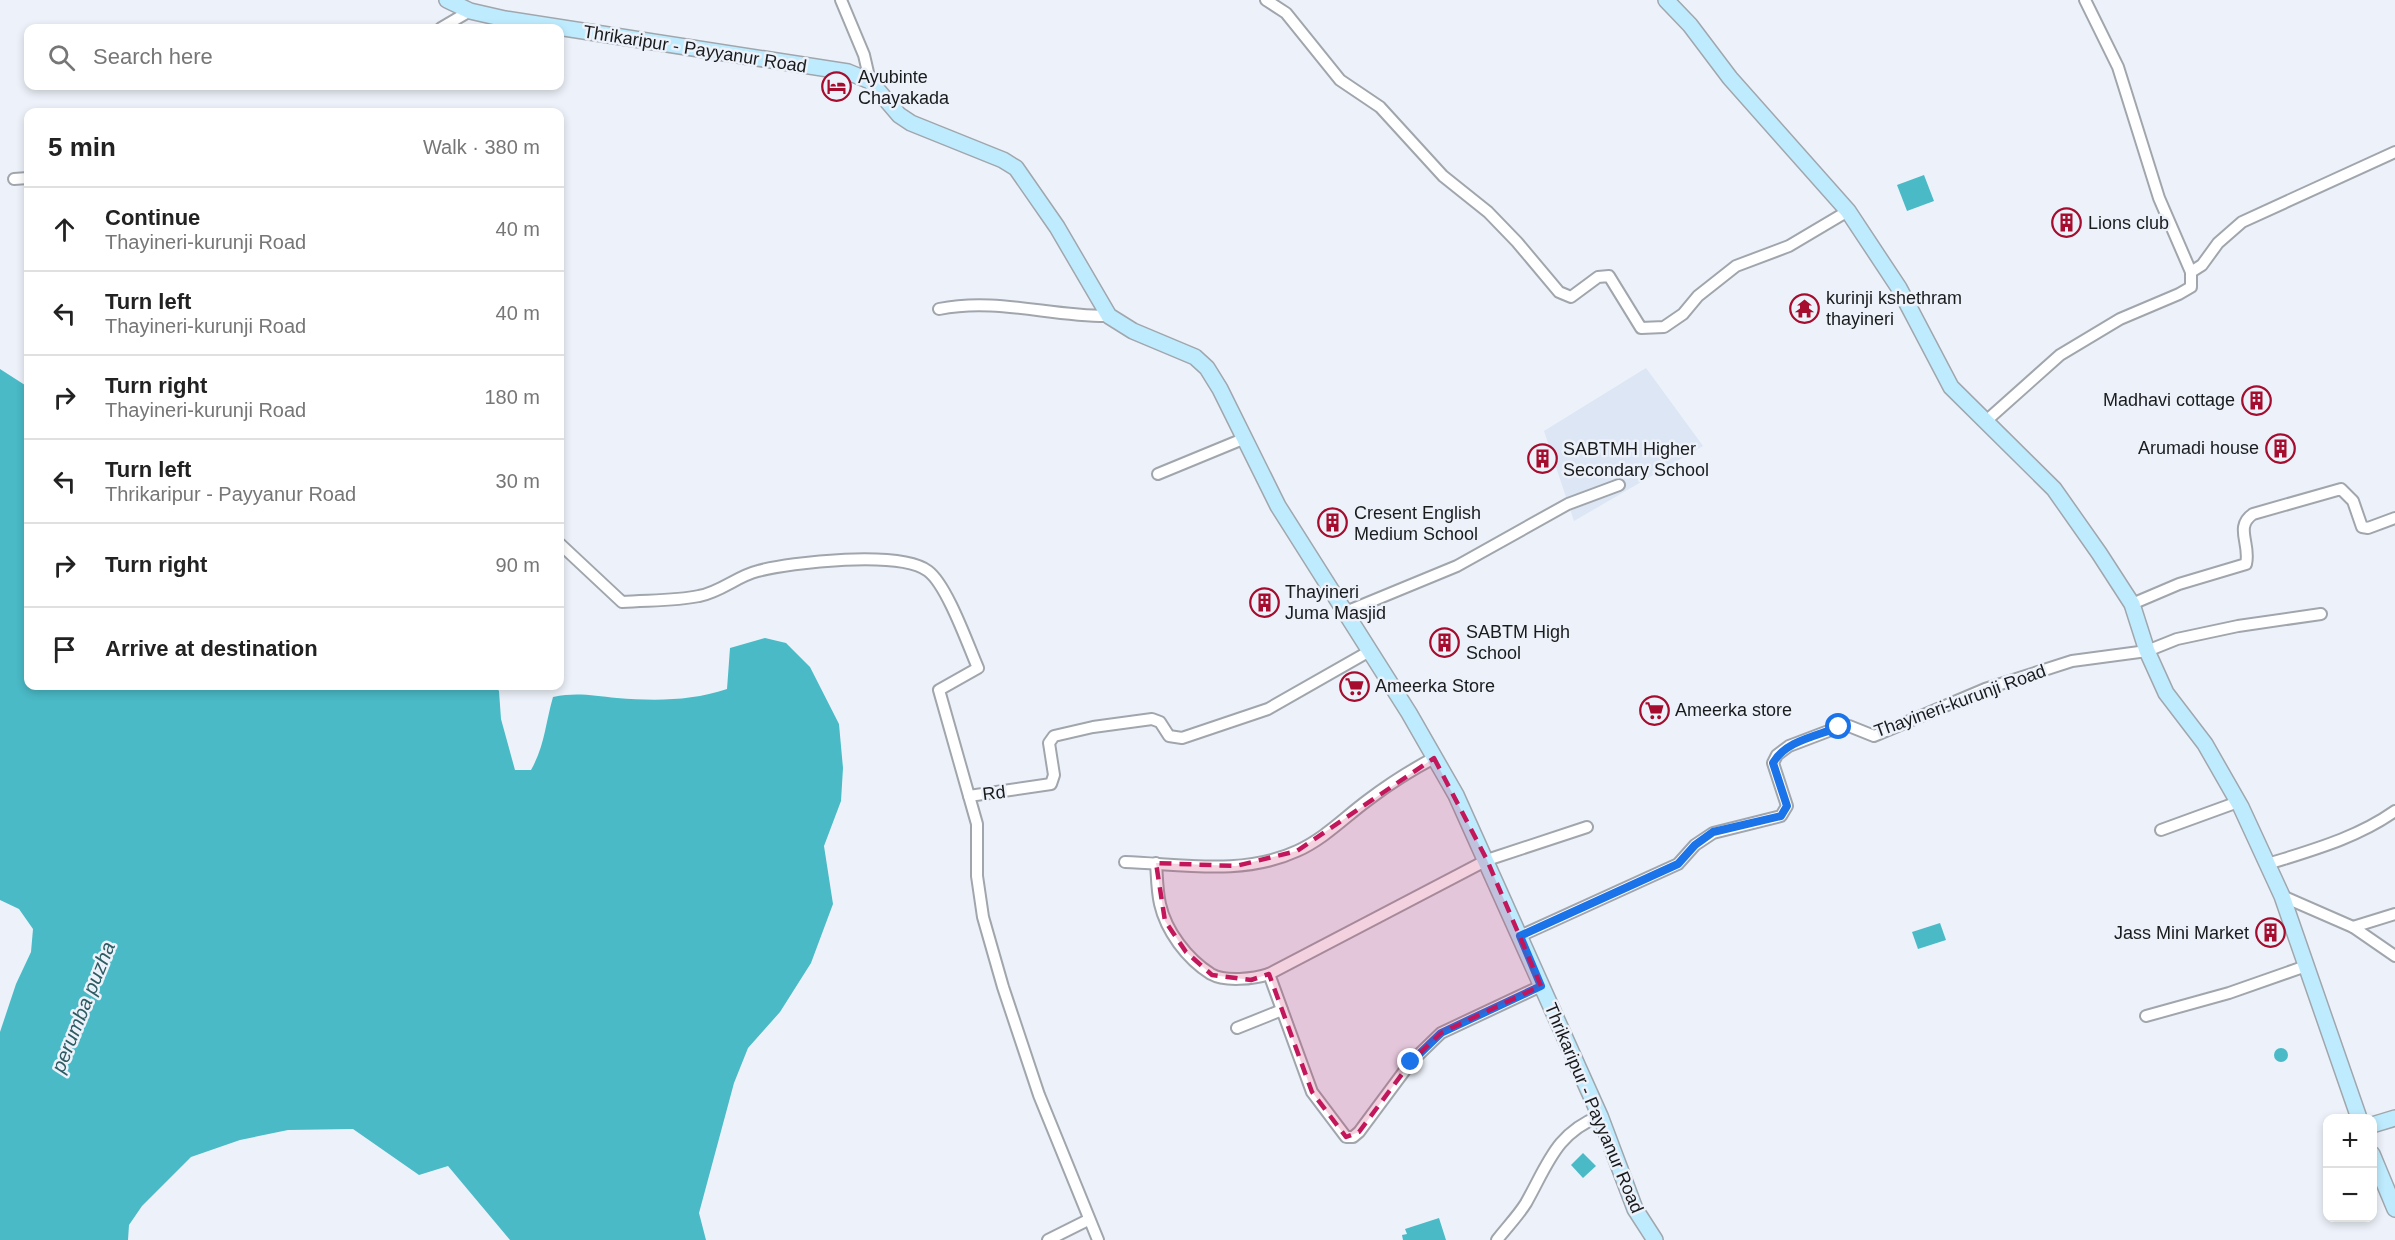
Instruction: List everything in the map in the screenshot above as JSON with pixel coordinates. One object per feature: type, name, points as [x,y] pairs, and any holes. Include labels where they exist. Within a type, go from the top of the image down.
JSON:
[{"type":"main road","name":"Thrikaripur - Payyanur Road","points":[[447,0],[470,11],[551,24]]},
{"type":"main road","points":[[1666,0],[1690,25],[1730,78],[1848,211],[1899,288],[1951,387],[2054,489],[2132,604],[2147,651],[2166,693],[2205,744],[2238,802],[2268,864],[2282,896],[2357,1114]]},
{"type":"main road","name":"Thrikaripur - Payyanur Road","points":[[564,26],[848,72],[870,81],[899,115],[911,123],[1003,160],[1016,168],[1057,227],[1109,316],[1119,325],[1195,357],[1207,368],[1220,389],[1278,506],[1343,613],[1409,713],[1487,860],[1600,1116],[1635,1209],[1655,1240]]},
{"type":"main road","points":[[2377,1124],[2395,1118]]},
{"type":"main road","points":[[2377,1164],[2395,1209]]},
{"type":"street","points":[[842,0],[864,55],[870,81]]},
{"type":"street","points":[[1266,0],[1286,13],[1340,80],[1380,107],[1443,176],[1488,212],[1559,292],[1571,297],[1598,277],[1609,276],[1641,328],[1664,327],[1736,266],[1789,246],[1848,211]]},
{"type":"street","points":[[1986,421],[2060,355],[2120,319],[2179,294],[2191,287],[2193,280],[2159,198],[2118,67],[2085,0]]},
{"type":"street","points":[[448,24],[470,11]]},
{"type":"street","points":[[2191,272],[2202,265],[2218,243],[2242,222],[2395,153]]},
{"type":"street","points":[[14,179],[24,178]]},
{"type":"street","points":[[939,309],[964,304],[1012,305],[1059,315],[1109,316]]},
{"type":"street","points":[[1158,474],[1243,439]]},
{"type":"street","points":[[1343,613],[1457,566],[1568,504],[1619,485]]},
{"type":"street","points":[[2132,604],[2179,584],[2246,564],[2248,556],[2243,526],[2245,519],[2253,514],[2341,489],[2354,501],[2362,527],[2368,528],[2395,519]]},
{"type":"street","points":[[564,548],[622,602],[698,596],[716,591],[757,571],[838,558],[898,562],[929,571],[942,588],[978,668],[939,690],[969,796]]},
{"type":"street","points":[[2147,651],[2177,639],[2238,626],[2321,614]]},
{"type":"street","name":"Thayineri-kurunji Road","points":[[1520,936],[1678,864],[1695,845],[1713,832],[1781,816],[1787,806],[1773,763],[1777,755],[1789,746],[1839,727],[1849,726],[1874,736],[1985,689],[2062,664],[2147,651]]},
{"type":"street","name":"Rd","points":[[1098,1240],[1039,1095],[983,917],[977,876],[977,824],[969,796],[1051,784],[1054,776],[1049,743],[1054,735],[1152,718],[1160,722],[1169,736],[1182,738],[1268,709],[1368,652]]},
{"type":"street","points":[[1125,862],[1200,868],[1236,866],[1270,860],[1297,851],[1340,824],[1384,788],[1434,758]]},
{"type":"street","points":[[2161,830],[2238,802]]},
{"type":"street","points":[[2268,864],[2323,847],[2373,826],[2395,811]]},
{"type":"street","points":[[1156,863],[1160,903],[1165,921],[1174,938],[1212,975],[1251,980],[1269,974],[1487,860],[1587,827]]},
{"type":"street","points":[[2282,896],[2353,927],[2395,956]]},
{"type":"street","points":[[2353,927],[2395,914]]},
{"type":"street","points":[[2146,1016],[2229,993],[2306,966]]},
{"type":"street","points":[[1269,974],[1312,1092],[1346,1137],[1353,1137],[1411,1062],[1441,1033],[1541,986]]},
{"type":"street","points":[[1237,1028],[1282,1010]]},
{"type":"street","points":[[1497,1240],[1524,1206],[1553,1152],[1569,1132],[1600,1116]]},
{"type":"street","points":[[1048,1240],[1088,1220]]},
{"type":"highlighted area","points":[[1434,758],[1487,860],[1541,986],[1441,1033],[1411,1062],[1359,1132],[1346,1137],[1312,1092],[1269,974],[1251,980],[1212,975],[1186,952],[1165,921],[1156,863],[1236,866],[1297,851]]},
{"type":"shaded area","points":[[1646,368],[1703,446],[1574,521],[1544,431]]},
{"type":"water","points":[[1924,175],[1934,201],[1907,211],[1897,185]]},
{"type":"water","name":"perumba puzha","points":[[0,369],[24,384],[24,690],[498,690],[501,719],[515,770],[531,770],[542,743],[553,697],[578,695],[659,700],[713,693],[727,689],[730,648],[765,638],[786,643],[810,667],[839,724],[843,768],[841,801],[824,846],[833,904],[811,963],[780,1012],[748,1048],[734,1083],[699,1213],[706,1240],[510,1240],[448,1166],[419,1175],[353,1129],[288,1130],[240,1140],[191,1157],[142,1206],[129,1225],[128,1240],[0,1240],[0,1032],[16,984],[31,952],[33,929],[19,909],[0,900]]},
{"type":"water","points":[[1940,923],[1946,940],[1918,949],[1912,932]]},
{"type":"water","points":[[2281,1048],[2286,1050],[2288,1055],[2286,1060],[2281,1062],[2276,1060],[2274,1055],[2276,1050]]},
{"type":"water","points":[[1583,1153],[1596,1166],[1583,1178],[1571,1165]]},
{"type":"water","points":[[1439,1218],[1446,1240],[1403,1240],[1402,1235],[1407,1234],[1405,1229]]},
{"type":"place","name":"Ayubinte Chayakada","points":[[837,87]]},
{"type":"place","name":"Lions club","points":[[2067,223]]},
{"type":"place","name":"kurinji kshethram thayineri","points":[[1805,308]]},
{"type":"place","name":"Madhavi cottage","points":[[2256,400]]},
{"type":"place","name":"Arumadi house","points":[[2280,448]]},
{"type":"place","name":"SABTMH Higher Secondary School","points":[[1542,459]]},
{"type":"place","name":"Cresent English Medium School","points":[[1333,523]]},
{"type":"place","name":"Thayineri Juma Masjid","points":[[1264,602]]},
{"type":"place","name":"SABTM High School","points":[[1445,642]]},
{"type":"place","name":"Ameerka Store","points":[[1354,686]]},
{"type":"place","name":"Ameerka store","points":[[1654,710]]},
{"type":"place","name":"Jass Mini Market","points":[[2270,933]]},
{"type":"route","points":[[1411,1062],[1441,1033],[1541,986],[1520,936],[1678,864],[1695,845],[1713,832],[1774,820],[1781,816],[1787,806],[1773,763],[1777,755],[1789,746],[1839,727]]}]
